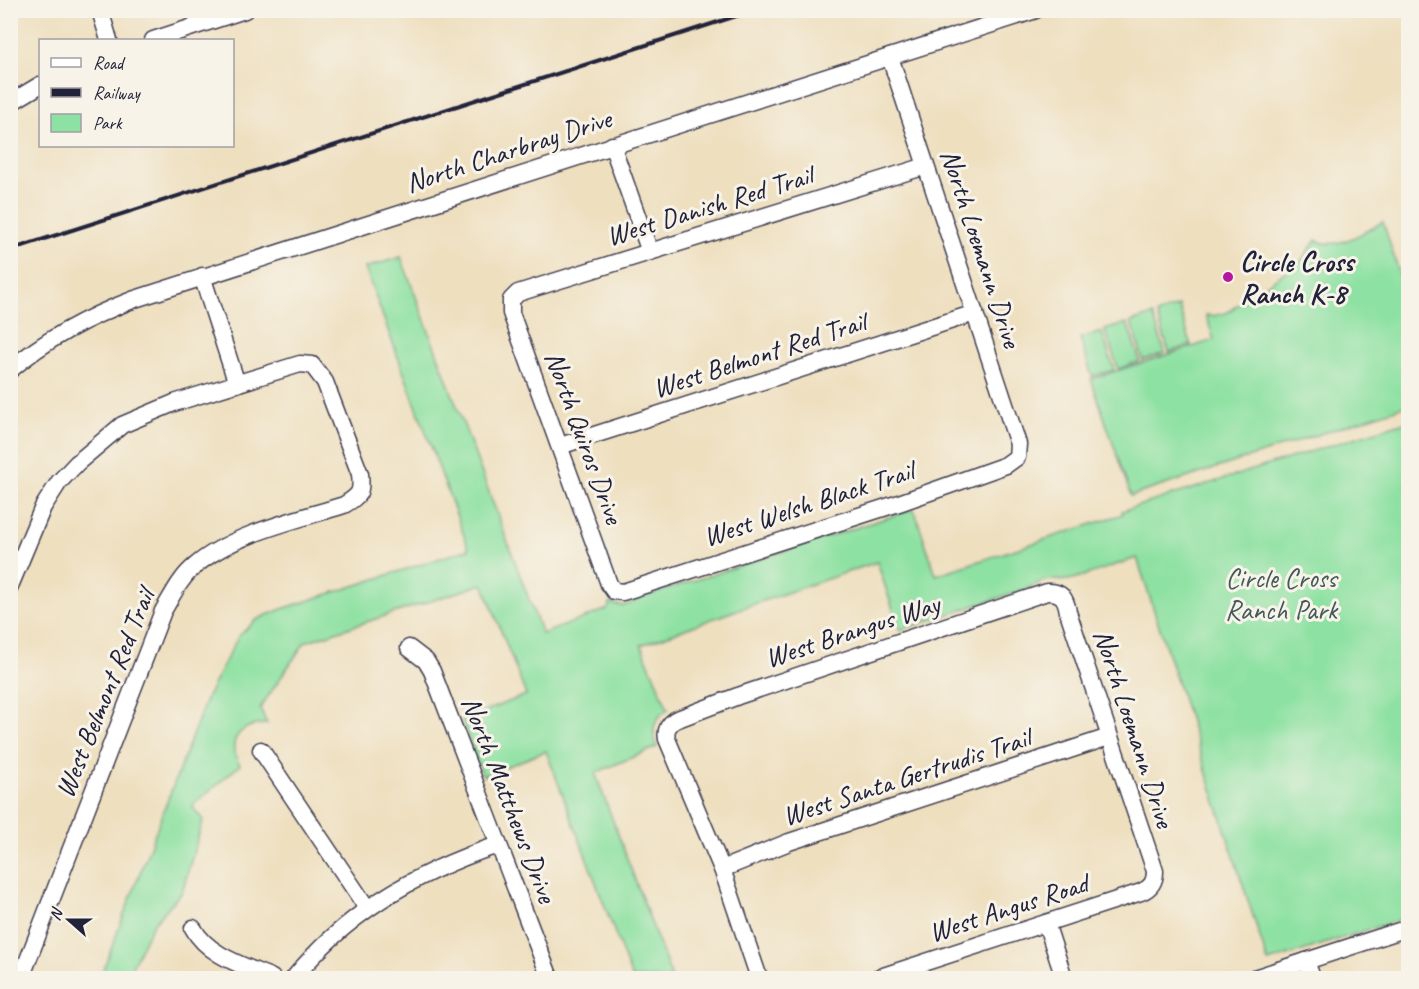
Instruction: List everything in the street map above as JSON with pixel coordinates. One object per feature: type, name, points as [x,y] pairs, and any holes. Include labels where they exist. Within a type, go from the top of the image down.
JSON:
[{"type":"street","points":[[100,10],[109,39]]},
{"type":"street","points":[[156,39],[245,10]]},
{"type":"street","name":"North Charbray Drive","points":[[10,370],[37,349],[97,313],[202,276],[1036,10]]},
{"type":"street","name":"North Loemann Drive","points":[[890,57],[1018,444],[1017,457]]},
{"type":"street","points":[[10,103],[39,86]]},
{"type":"street","points":[[612,145],[650,252]]},
{"type":"street","name":"West Danish Red Trail","points":[[511,300],[518,293],[926,166]]},
{"type":"street","points":[[10,586],[43,507],[59,482],[77,463],[122,425],[174,403],[237,384],[202,276]]},
{"type":"street","name":"North Quiros Drive","points":[[511,300],[511,313],[609,584],[614,591]]},
{"type":"street","name":"West Belmont Red Trail","points":[[560,446],[975,313]]},
{"type":"street","name":"West Belmont Red Trail","points":[[21,978],[163,611],[176,588],[193,567],[235,541],[344,505],[357,496],[361,487],[360,474],[325,382],[312,364],[300,364],[237,384]]},
{"type":"street","name":"West Welsh Black Trail","points":[[614,591],[623,592],[898,503],[1006,465],[1017,457]]},
{"type":"street","name":"West Brangus Way","points":[[722,869],[667,739],[667,729],[675,720],[738,696],[1047,592],[1058,594]]},
{"type":"street","name":"North Loemann Drive","points":[[1058,594],[1066,601],[1155,871],[1153,883]]},
{"type":"street","name":"North Matthews Drive","points":[[409,648],[426,661],[432,671],[550,978]]},
{"type":"street","name":"West Santa Gertrudis Trail","points":[[722,869],[789,842],[1109,737]]},
{"type":"street","points":[[261,750],[367,908]]},
{"type":"street","points":[[294,978],[334,935],[367,908],[420,876],[458,858],[498,845]]},
{"type":"street","points":[[722,869],[759,978]]},
{"type":"street","name":"West Angus Road","points":[[877,978],[1141,892],[1153,883]]},
{"type":"street","points":[[1046,923],[1064,978]]},
{"type":"street","points":[[193,928],[205,945],[215,952],[272,978]]},
{"type":"street","points":[[1254,978],[1408,928]]},
{"type":"street","points":[[1306,961],[1312,978]]},
{"type":"green space","points":[[1383,222],[1408,301],[1408,405],[1131,496],[1091,379],[1214,340],[1206,315],[1226,313],[1301,261],[1316,240],[1332,244],[1341,242]]},
{"type":"green space","name":"Circle Cross Ranch Park","points":[[401,257],[542,634],[608,609],[610,603],[629,604],[640,598],[914,509],[936,575],[1123,514],[1122,511],[1408,421],[1408,917],[1268,962],[1137,558],[1073,579],[1044,581],[1032,587],[900,630],[877,562],[641,645],[668,709],[656,721],[654,736],[657,747],[595,773],[672,978],[632,978],[546,751],[483,776],[462,720],[526,695],[483,584],[305,642],[260,708],[267,724],[249,727],[238,735],[234,748],[240,765],[192,806],[203,820],[182,892],[153,924],[126,978],[100,978],[207,697],[238,637],[256,620],[279,610],[469,549],[365,268]]},
{"type":"green space","points":[[1179,306],[1191,345],[1169,352],[1157,314]]},
{"type":"green space","points":[[1153,315],[1165,353],[1143,360],[1131,322]]},
{"type":"green space","points":[[1127,323],[1140,361],[1118,369],[1105,330]]},
{"type":"green space","points":[[1102,332],[1114,370],[1092,376],[1080,338]]},
{"type":"railway","points":[[10,250],[755,10]]},
{"type":"place","name":"Circle Cross Ranch K-8","points":[[1228,277]]}]
